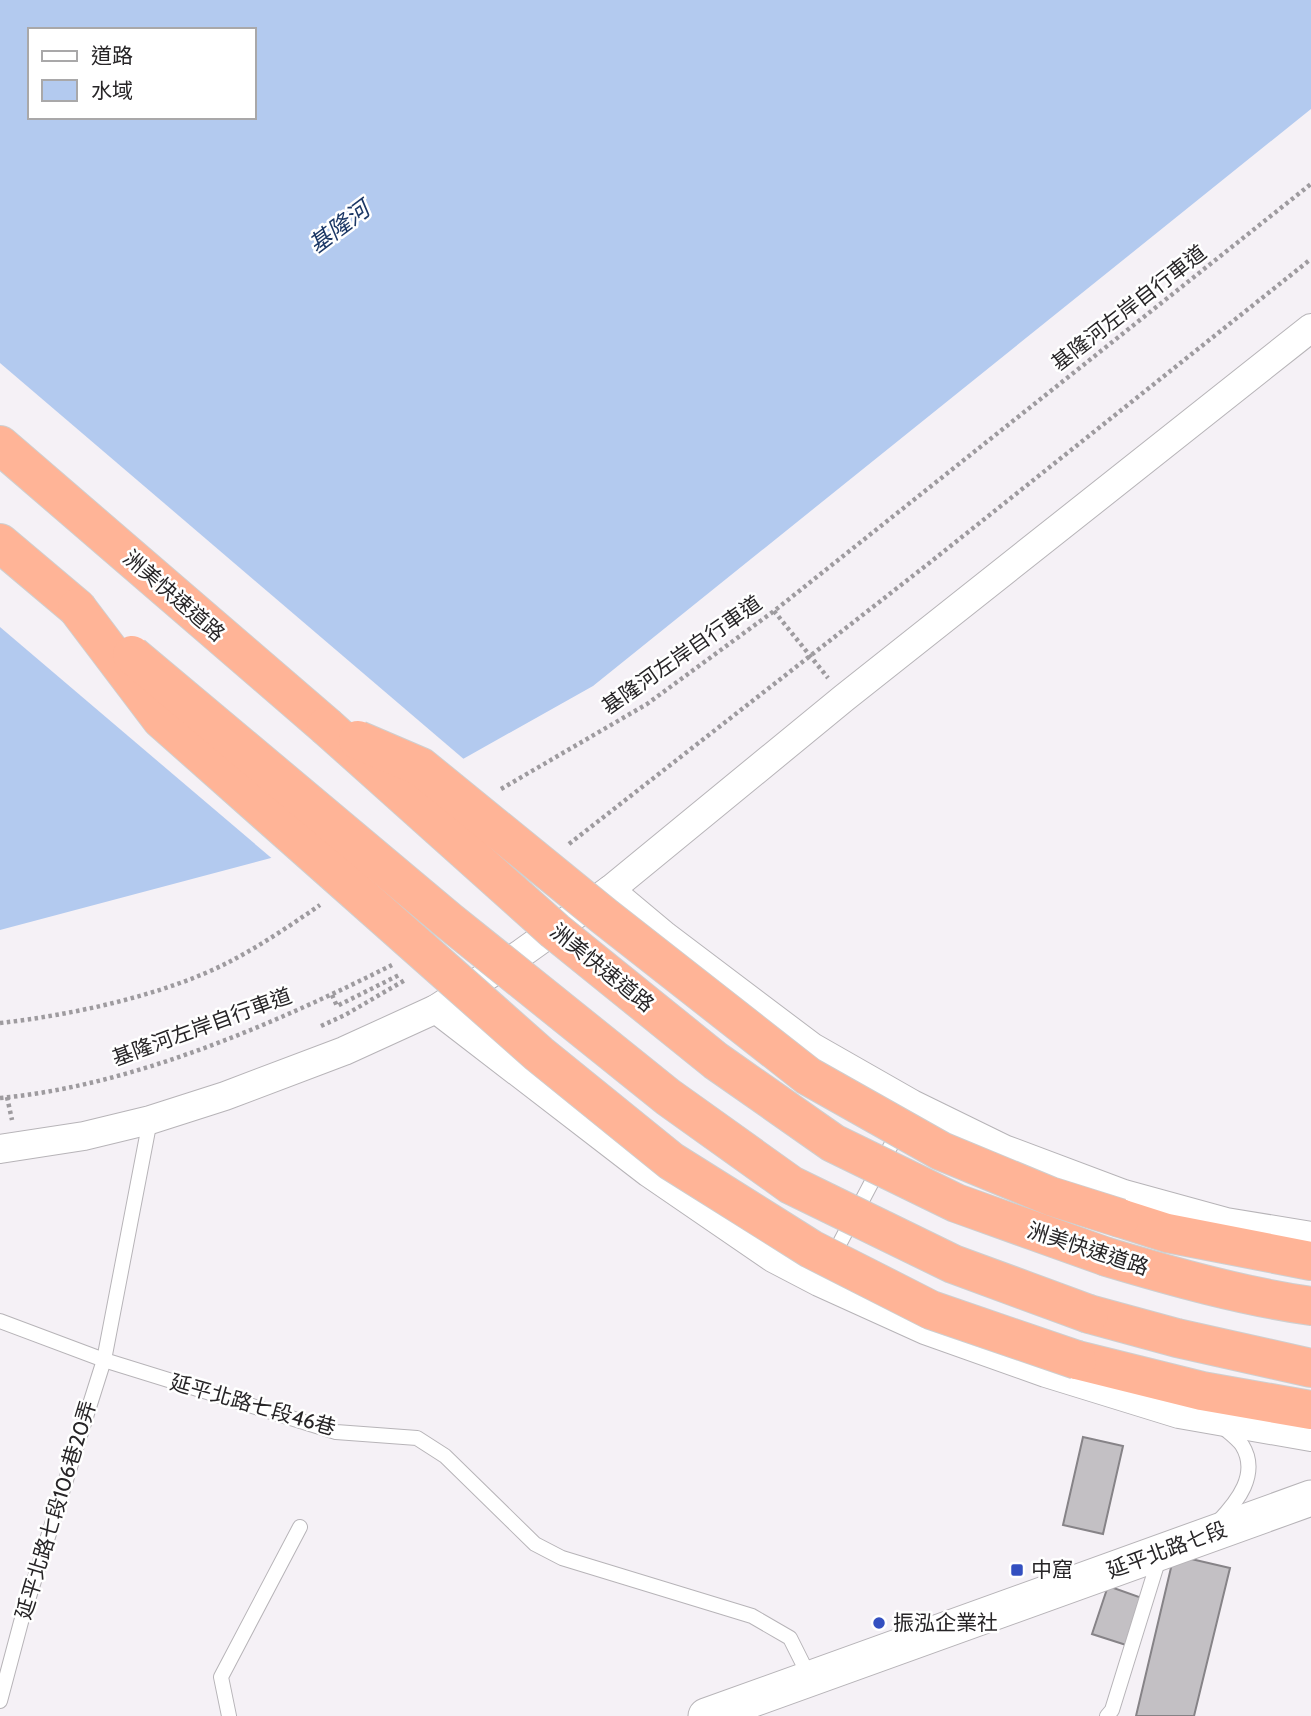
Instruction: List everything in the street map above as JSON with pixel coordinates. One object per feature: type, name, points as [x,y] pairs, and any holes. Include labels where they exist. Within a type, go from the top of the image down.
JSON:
[{"type":"highway","name":"洲美快速道路","points":[[0,445],[326,726],[555,931],[716,1060],[834,1143],[956,1203],[1107,1257],[1173,1276],[1286,1303],[1311,1306]]},
{"type":"highway","points":[[0,543],[449,921],[668,1097],[791,1185],[953,1264],[1089,1314],[1177,1338],[1311,1368]]},
{"type":"highway","points":[[77,608],[161,719],[538,1054],[671,1161],[811,1249],[931,1310],[1077,1360],[1202,1391],[1311,1410]]},
{"type":"highway","points":[[326,726],[421,767],[604,916],[808,1076],[941,1151],[1050,1196],[1167,1233],[1311,1261]]},
{"type":"street","points":[[0,1150],[84,1136],[150,1120],[225,1096],[332,1055],[436,1009],[522,953],[610,890],[844,698],[1311,328]]},
{"type":"street","points":[[610,890],[665,936],[813,1047],[912,1104],[1004,1149],[1124,1194],[1226,1223],[1311,1236]]},
{"type":"street","points":[[436,1009],[649,1173],[773,1258],[819,1282],[925,1330],[1046,1373],[1179,1414],[1311,1437]]},
{"type":"street","name":"延平北路七段","points":[[706,1716],[1311,1498]]},
{"type":"lane","points":[[819,1282],[912,1104]]},
{"type":"lane","name":"延平北路七段106巷20弄","points":[[0,1702],[21,1622],[104,1360],[150,1120]]},
{"type":"lane","name":"延平北路七段46巷","points":[[0,1321],[104,1360],[335,1432],[417,1438],[444,1456],[535,1544],[562,1558],[752,1616],[790,1638],[810,1678]]},
{"type":"lane","points":[[1204,1537],[1234,1505],[1244,1487],[1250,1467],[1242,1445],[1216,1420]]},
{"type":"lane","points":[[229,1716],[221,1677],[300,1527]]},
{"type":"lane","points":[[1107,1716],[1112,1710],[1161,1552]]},
{"type":"path","name":"基隆河左岸自行車道","points":[[492,794],[647,704],[774,611],[1311,184]]},
{"type":"path","points":[[559,852],[811,656],[1311,258]]},
{"type":"path","points":[[774,611],[811,656]]},
{"type":"path","points":[[0,1023],[90,1007],[174,986],[229,962],[328,899]]},
{"type":"path","points":[[310,1031],[345,1015],[411,976]]},
{"type":"path","name":"基隆河左岸自行車道","points":[[0,1098],[96,1081],[191,1052],[332,995]]},
{"type":"path","points":[[7,1097],[13,1123]]},
{"type":"water","name":"基隆河","points":[[0,0],[1311,0],[1311,109],[593,686],[301,850],[0,930]]},
{"type":"pier","points":[[0,363],[466,761],[303,853],[275,861],[0,627]]},
{"type":"building","points":[[1083,1437],[1123,1446],[1103,1534],[1063,1525]]},
{"type":"building","points":[[1174,1555],[1230,1568],[1194,1716],[1136,1716]]},
{"type":"building","points":[[1108,1586],[1142,1598],[1126,1645],[1092,1634]]},
{"type":"place","name":"中窟","points":[[1017,1570]]},
{"type":"place","name":"振泓企業社","points":[[879,1623]]}]
